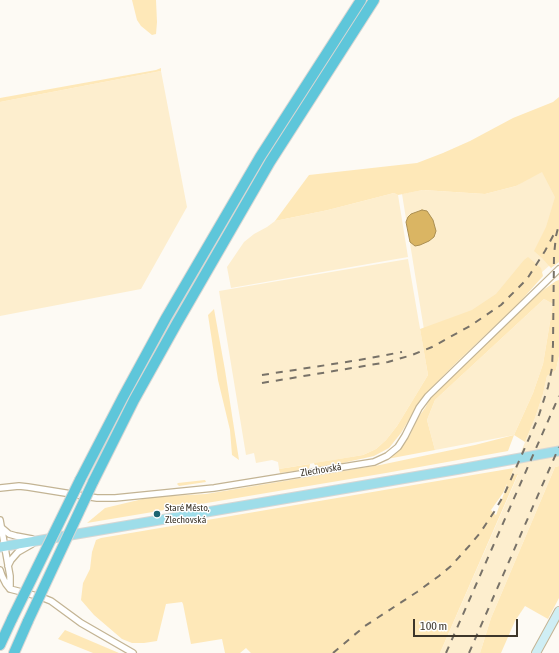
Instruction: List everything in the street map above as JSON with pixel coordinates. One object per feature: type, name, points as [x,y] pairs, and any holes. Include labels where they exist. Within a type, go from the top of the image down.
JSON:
[{"type":"highway","points":[[0,646],[80,480],[166,318],[252,170],[361,0]]},
{"type":"highway","points":[[14,653],[92,482],[145,381],[270,162],[374,0]]},
{"type":"main road","points":[[2,546],[452,471],[559,451]]},
{"type":"main road","points":[[536,653],[559,611]]},
{"type":"street","name":"Zlechovská","points":[[0,488],[20,486],[97,498],[115,498],[214,488],[374,462],[387,456],[398,447],[419,408],[428,396],[559,269]]},
{"type":"street","points":[[0,520],[2,546],[8,567],[10,589]]},
{"type":"street","points":[[1,528],[8,534],[42,540]]},
{"type":"street","points":[[8,567],[11,560],[18,552],[27,546],[42,540]]},
{"type":"street","points":[[0,570],[6,584],[10,589],[52,601],[81,623],[133,653]]},
{"type":"shaded area","points":[[132,0],[156,0],[156,34],[152,35],[141,26],[137,20]]},
{"type":"shaded area","points":[[161,68],[161,71],[0,102],[0,98]]},
{"type":"shaded area","points":[[161,71],[187,207],[141,289],[0,316],[0,102]]},
{"type":"shaded area","points":[[559,97],[559,262],[551,268],[534,251],[546,227],[555,197],[542,172],[516,186],[485,194],[423,190],[398,195],[394,193],[328,210],[275,221],[309,175],[417,163],[470,141],[513,118],[553,102]]},
{"type":"shaded area","points":[[559,158],[559,257],[460,345],[431,373],[402,194],[423,190],[485,194],[516,186]]},
{"type":"shaded area","points":[[394,193],[398,195],[408,257],[231,288],[227,267],[244,242],[275,221],[328,210]]},
{"type":"shaded area","points":[[422,210],[427,211],[433,220],[436,231],[434,237],[429,241],[415,246],[410,242],[406,222],[411,214]]},
{"type":"shaded area","points":[[528,257],[541,268],[543,276],[519,303],[430,389],[414,411],[401,433],[389,448],[374,456],[316,468],[314,463],[363,455],[376,449],[386,440],[397,426],[428,375],[420,329],[472,310],[496,294]]},
{"type":"shaded area","points":[[408,259],[428,375],[397,426],[386,440],[376,449],[363,455],[279,469],[278,462],[272,460],[256,463],[254,453],[246,455],[219,291]]},
{"type":"shaded area","points":[[559,280],[559,356],[556,370],[547,376],[535,418],[525,442],[514,435],[533,393],[543,364],[553,304],[544,299],[435,400],[427,420],[435,450],[387,459],[398,451],[410,435],[417,419],[432,395],[539,293]]},
{"type":"shaded area","points":[[544,299],[553,304],[543,364],[533,393],[514,435],[435,450],[427,420],[435,400]]},
{"type":"shaded area","points":[[214,309],[239,460],[232,455],[230,430],[218,380],[208,315]]},
{"type":"shaded area","points":[[559,356],[559,466],[555,467],[491,618],[480,653],[440,653],[518,475],[511,476],[535,418],[547,376],[556,370]]},
{"type":"shaded area","points":[[514,435],[508,451],[87,523],[105,508],[151,497],[206,494],[380,465],[475,445]]},
{"type":"shaded area","points":[[310,464],[309,469],[280,473],[279,469]]},
{"type":"shaded area","points":[[559,466],[559,598],[548,619],[525,606],[515,621],[501,653],[480,653],[491,618],[555,467]]},
{"type":"shaded area","points":[[514,468],[511,476],[518,474],[440,653],[251,653],[246,648],[240,653],[225,653],[222,639],[191,644],[182,602],[166,604],[157,641],[132,643],[122,639],[94,615],[81,600],[83,583],[90,569],[92,552],[96,540]],"holes":[[[507,485],[496,515],[491,510]]]},
{"type":"shaded area","points":[[205,480],[206,482],[179,486],[177,484],[178,483]]},
{"type":"shaded area","points":[[65,630],[119,653],[93,653],[58,639]]},
{"type":"railway","points":[[333,653],[365,626],[417,592],[451,566],[480,533],[504,495],[538,418],[548,387],[552,368],[554,255],[559,224]]},
{"type":"railway","points":[[262,383],[388,362],[432,347],[470,326],[501,305],[527,279],[554,234]]},
{"type":"railway","points":[[262,375],[402,352]]},
{"type":"railway","points":[[446,653],[559,396]]},
{"type":"railway","points":[[469,653],[559,447]]},
{"type":"place","name":"Staré Město, Zlechovská","points":[[157,514]]}]
